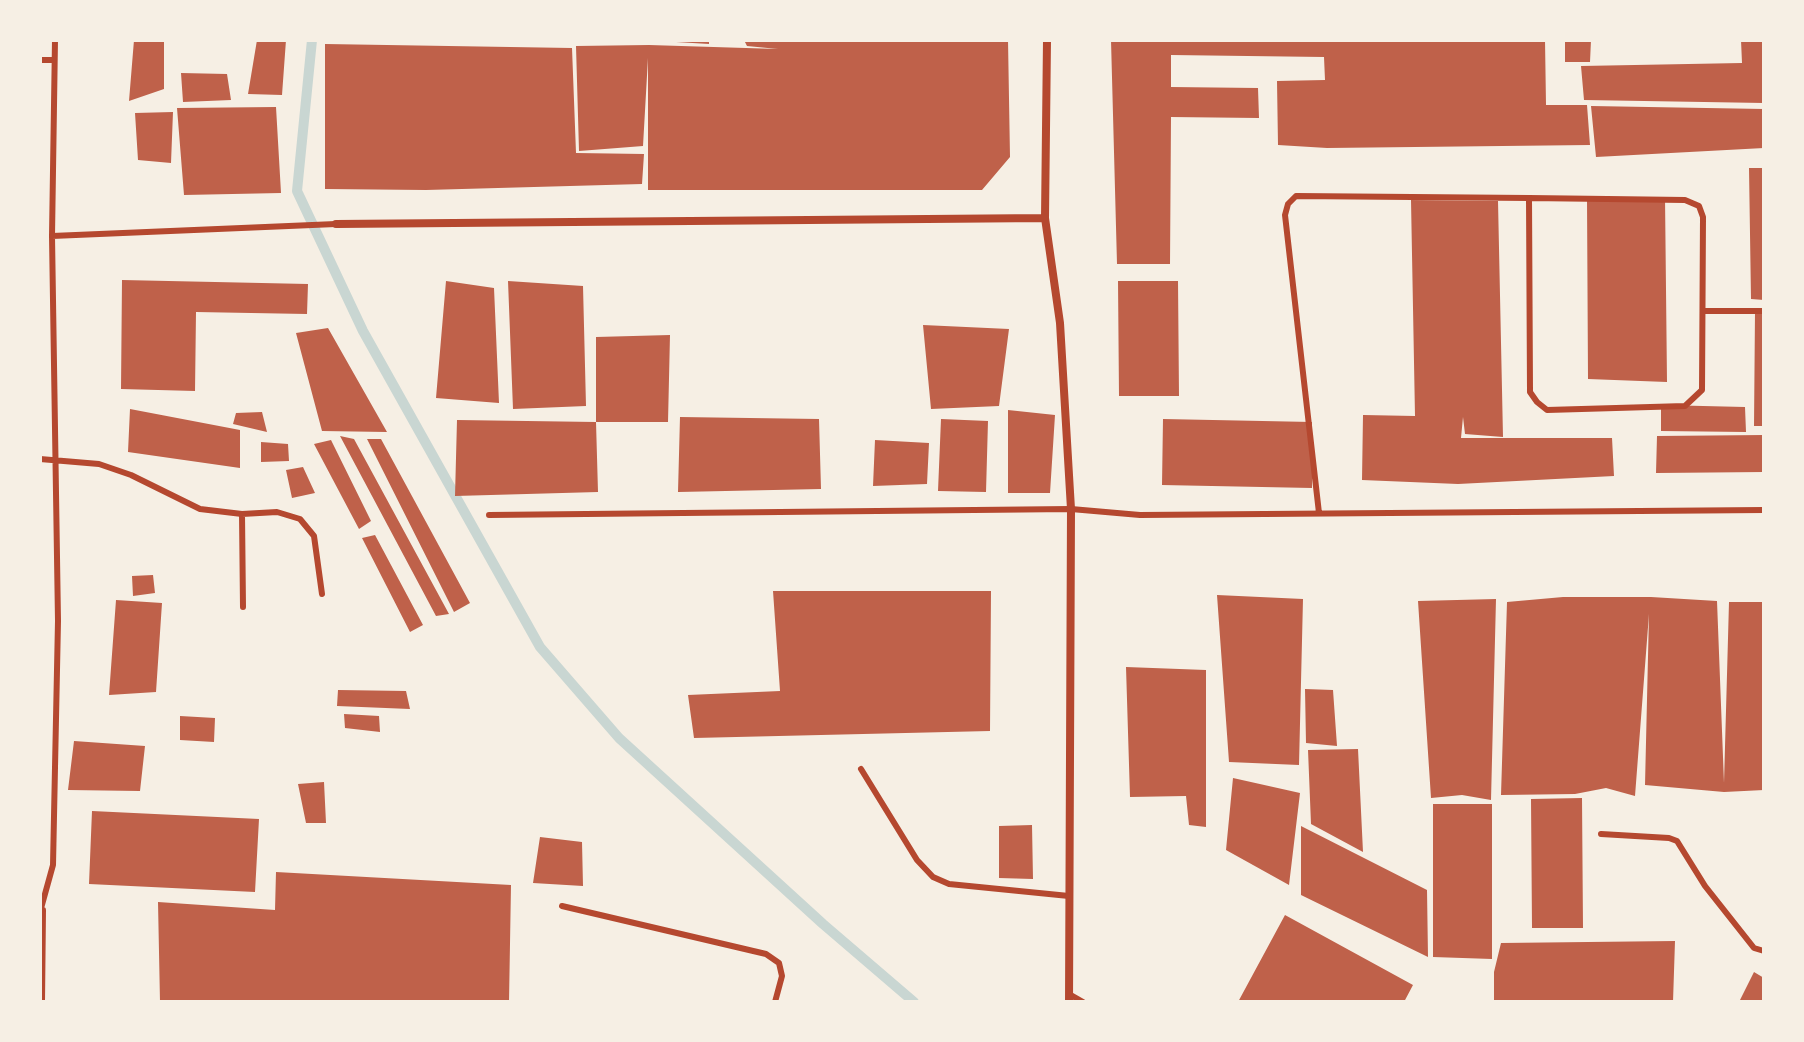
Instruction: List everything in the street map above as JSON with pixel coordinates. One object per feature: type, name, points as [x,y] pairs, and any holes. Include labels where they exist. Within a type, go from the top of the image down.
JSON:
[{"type":"street","points":[[1047,40],[1045,218],[1060,323],[1071,509],[1069,998]]},
{"type":"street","points":[[336,224],[1045,218]]},
{"type":"lane","points":[[42,1002],[42,910],[53,865],[58,621],[52,236],[55,40]]},
{"type":"lane","points":[[40,60],[54,60]]},
{"type":"lane","points":[[1319,513],[1285,215],[1288,204],[1296,196],[1529,198],[1685,200],[1699,206],[1703,217],[1702,390],[1685,406],[1547,410],[1530,392],[1529,198]]},
{"type":"lane","points":[[52,236],[336,224]]},
{"type":"lane","points":[[1703,311],[1764,311]]},
{"type":"lane","points":[[40,459],[99,464],[131,475],[200,509],[242,514],[277,512],[300,519],[314,536],[322,594]]},
{"type":"lane","points":[[489,515],[1071,509],[1140,515],[1764,510]]},
{"type":"lane","points":[[242,514],[243,607]]},
{"type":"lane","points":[[861,769],[917,860],[933,877],[949,884],[1069,896]]},
{"type":"lane","points":[[1601,834],[1677,841],[1705,886],[1754,948],[1764,951]]},
{"type":"lane","points":[[562,906],[766,954],[779,963],[782,976],[775,1002]]},
{"type":"lane","points":[[1069,998],[1083,1002]]},
{"type":"building","points":[[134,40],[164,40],[164,89],[129,101]]},
{"type":"building","points":[[257,40],[286,40],[282,95],[248,94]]},
{"type":"building","points":[[709,40],[709,44],[676,42]]},
{"type":"building","points":[[744,40],[1008,40],[1010,157],[982,190],[648,190],[648,58],[643,146],[579,151],[576,46],[778,49],[747,46]]},
{"type":"building","points":[[1111,40],[1545,40],[1546,105],[1587,105],[1590,145],[1327,148],[1278,145],[1277,81],[1325,80],[1324,57],[1171,55],[1171,87],[1258,88],[1259,118],[1171,117],[1170,264],[1117,264]]},
{"type":"building","points":[[1565,40],[1591,40],[1590,62],[1565,62]]},
{"type":"building","points":[[1741,40],[1764,40],[1764,103],[1584,100],[1581,66],[1742,63]]},
{"type":"building","points":[[325,44],[572,48],[576,153],[644,154],[642,184],[426,190],[325,189]]},
{"type":"building","points":[[181,73],[227,74],[231,100],[183,102]]},
{"type":"building","points":[[1591,106],[1764,109],[1764,148],[1596,157]]},
{"type":"building","points":[[276,107],[281,193],[184,195],[177,108]]},
{"type":"building","points":[[173,112],[171,163],[138,160],[135,113]]},
{"type":"building","points":[[1749,168],[1764,168],[1764,300],[1751,299]]},
{"type":"building","points":[[1665,197],[1667,382],[1588,379],[1587,199]]},
{"type":"building","points":[[1411,200],[1498,201],[1503,437],[1465,434],[1463,417],[1461,438],[1612,438],[1614,476],[1458,484],[1362,480],[1363,415],[1415,416]]},
{"type":"building","points":[[122,280],[308,284],[307,314],[196,312],[195,391],[121,389]]},
{"type":"building","points":[[446,281],[494,288],[499,403],[436,398]]},
{"type":"building","points":[[508,281],[583,286],[586,406],[513,409]]},
{"type":"building","points":[[1118,281],[1178,281],[1179,396],[1119,396]]},
{"type":"building","points":[[1755,312],[1764,312],[1764,426],[1754,426]]},
{"type":"building","points":[[923,325],[1009,329],[999,406],[931,409]]},
{"type":"building","points":[[328,328],[387,432],[322,431],[296,333]]},
{"type":"building","points":[[670,335],[668,422],[596,422],[596,337]]},
{"type":"building","points":[[1661,405],[1745,407],[1746,432],[1661,431]]},
{"type":"building","points":[[130,409],[240,430],[240,468],[128,452]]},
{"type":"building","points":[[1008,410],[1055,415],[1050,493],[1008,493]]},
{"type":"building","points":[[262,412],[267,432],[233,424],[236,413]]},
{"type":"building","points":[[680,417],[819,419],[821,489],[678,492]]},
{"type":"building","points":[[941,419],[988,421],[986,492],[938,491]]},
{"type":"building","points":[[1163,419],[1312,422],[1312,488],[1162,485]]},
{"type":"building","points":[[457,420],[596,422],[598,492],[455,496]]},
{"type":"building","points":[[1764,435],[1764,472],[1656,473],[1657,436]]},
{"type":"building","points":[[340,436],[354,439],[449,614],[436,616]]},
{"type":"building","points":[[367,439],[381,439],[470,603],[454,612]]},
{"type":"building","points":[[331,440],[371,521],[359,529],[314,444]]},
{"type":"building","points":[[875,440],[929,443],[927,484],[873,486]]},
{"type":"building","points":[[261,442],[288,444],[289,461],[261,462]]},
{"type":"building","points":[[303,467],[315,493],[292,498],[286,470]]},
{"type":"building","points":[[375,535],[423,625],[410,632],[362,538]]},
{"type":"building","points":[[153,575],[155,593],[133,596],[132,576]]},
{"type":"building","points":[[773,591],[991,591],[990,731],[694,738],[688,695],[780,691]]},
{"type":"building","points":[[1217,595],[1303,599],[1299,765],[1229,762]]},
{"type":"building","points":[[1563,597],[1717,601],[1724,783],[1729,602],[1764,602],[1764,790],[1724,792],[1645,785],[1649,614],[1635,796],[1606,788],[1575,794],[1501,795],[1507,602]]},
{"type":"building","points":[[1496,599],[1491,800],[1462,795],[1431,798],[1418,601]]},
{"type":"building","points":[[116,600],[162,603],[156,692],[109,695]]},
{"type":"building","points":[[1126,667],[1206,670],[1206,827],[1189,825],[1186,796],[1130,797]]},
{"type":"building","points":[[1305,689],[1333,690],[1337,746],[1306,743]]},
{"type":"building","points":[[338,690],[406,691],[410,709],[337,706]]},
{"type":"building","points":[[344,714],[379,716],[380,732],[345,728]]},
{"type":"building","points":[[180,716],[215,718],[214,742],[180,740]]},
{"type":"building","points":[[74,741],[145,746],[140,791],[68,790]]},
{"type":"building","points":[[1358,749],[1363,852],[1311,824],[1308,750]]},
{"type":"building","points":[[1233,778],[1300,793],[1289,885],[1226,850]]},
{"type":"building","points":[[324,782],[326,823],[306,823],[298,784]]},
{"type":"building","points":[[1582,798],[1583,928],[1532,928],[1531,799]]},
{"type":"building","points":[[1433,804],[1492,804],[1492,959],[1433,957]]},
{"type":"building","points":[[92,811],[259,819],[255,892],[89,884]]},
{"type":"building","points":[[1032,825],[1033,879],[999,878],[999,826]]},
{"type":"building","points":[[1301,826],[1427,890],[1428,957],[1301,895]]},
{"type":"building","points":[[540,837],[582,842],[583,886],[533,883]]},
{"type":"building","points":[[276,872],[511,885],[509,1002],[160,1002],[158,902],[275,910]]},
{"type":"building","points":[[1285,915],[1413,985],[1404,1002],[1238,1002]]},
{"type":"building","points":[[1675,941],[1673,1002],[1494,1002],[1494,972],[1501,943]]},
{"type":"building","points":[[1754,972],[1764,978],[1764,1002],[1739,1002]]},
{"type":"waterway","points":[[312,40],[297,191],[363,331],[540,647],[619,738],[823,924],[914,1002]]}]
